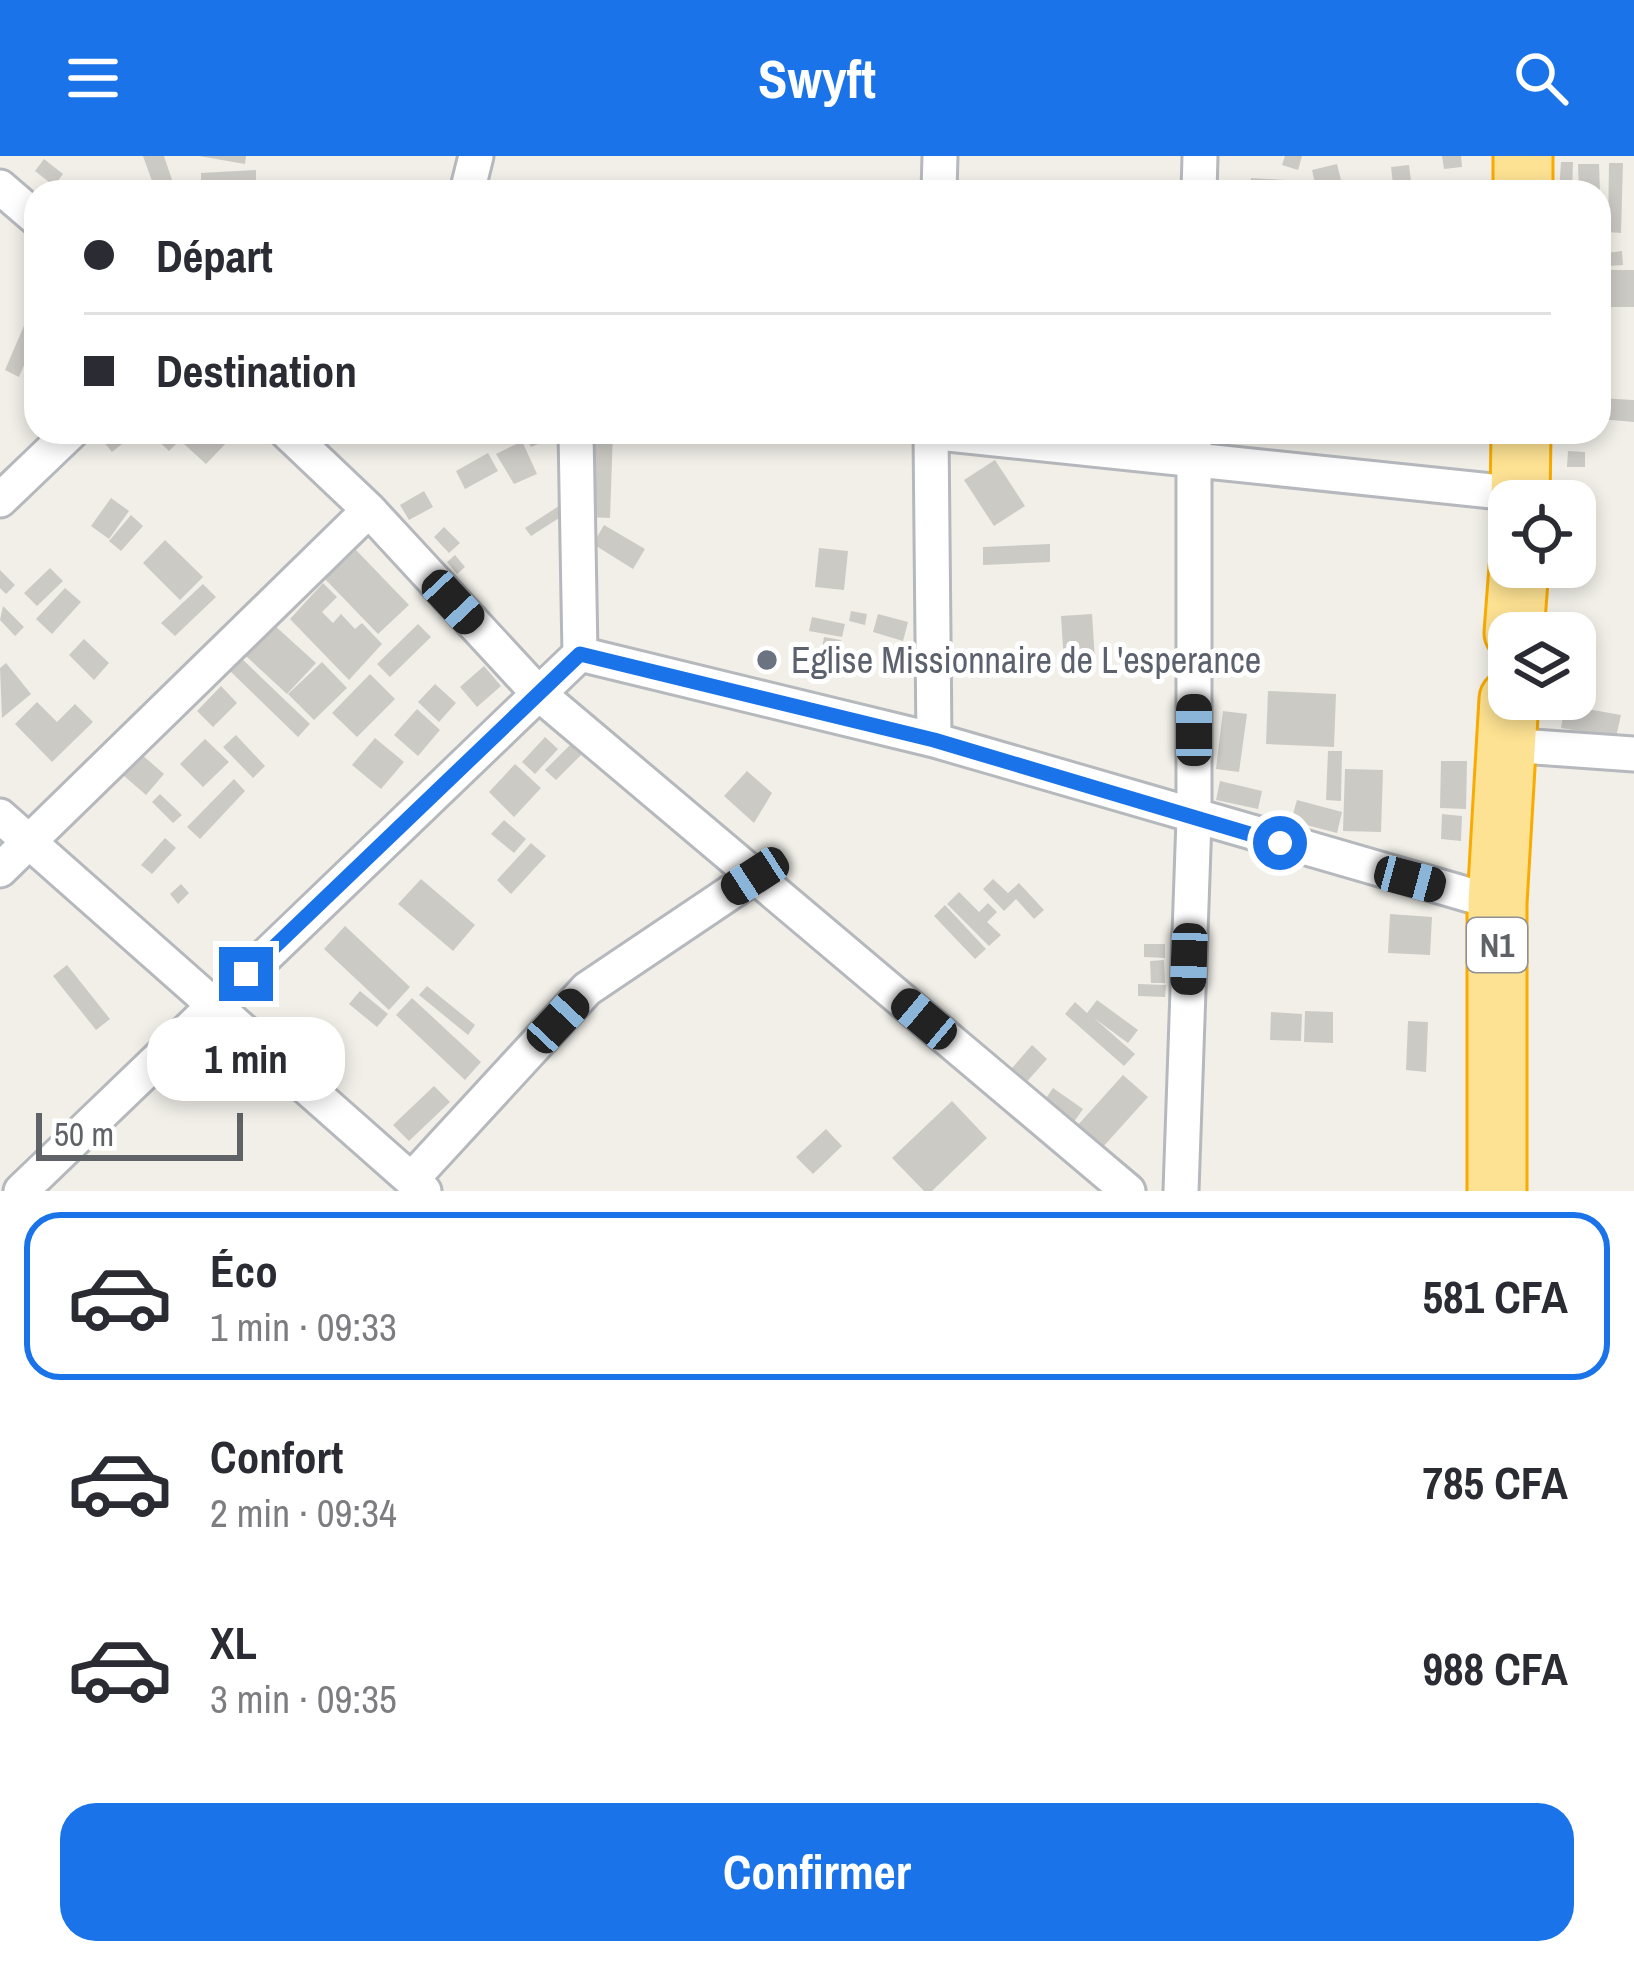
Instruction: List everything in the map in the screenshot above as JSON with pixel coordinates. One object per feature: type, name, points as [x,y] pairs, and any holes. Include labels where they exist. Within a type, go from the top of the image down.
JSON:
[{"type":"highway","points":[[1520,444],[1520,480]]},
{"type":"highway","name":"N1","points":[[1497,1191],[1497,903],[1508,722]]},
{"type":"street","points":[[0,187],[24,208]]},
{"type":"street","points":[[0,500],[58,444]]},
{"type":"street","points":[[300,444],[369,510],[538,693],[1128,1191]]},
{"type":"street","points":[[21,1191],[580,654],[576,444]]},
{"type":"street","points":[[930,444],[934,740]]},
{"type":"street","points":[[1141,444],[1194,447],[1488,493]]},
{"type":"street","points":[[1181,1191],[1194,819],[1194,447]]},
{"type":"street","points":[[0,869],[369,510]]},
{"type":"street","points":[[580,654],[934,740],[1497,903]]},
{"type":"street","points":[[1508,722],[1634,754]]},
{"type":"street","points":[[0,816],[418,1185],[587,989],[755,876]]},
{"type":"building","points":[[143,156],[164,156],[172,180],[152,180]]},
{"type":"building","points":[[199,156],[246,156],[245,164]]},
{"type":"building","points":[[1285,156],[1302,156],[1298,170],[1282,165]]},
{"type":"building","points":[[1442,156],[1461,156],[1462,167],[1444,169]]},
{"type":"building","points":[[44,159],[63,174],[58,180],[46,180],[35,171]]},
{"type":"building","points":[[1561,162],[1573,162],[1572,180],[1560,180]]},
{"type":"building","points":[[1609,163],[1623,163],[1621,233],[1611,232]]},
{"type":"building","points":[[1337,164],[1341,180],[1314,180],[1312,170]]},
{"type":"building","points":[[1578,164],[1599,164],[1600,180],[1579,180]]},
{"type":"building","points":[[1409,165],[1411,180],[1393,180],[1391,167]]},
{"type":"building","points":[[256,170],[256,180],[201,180],[201,173]]},
{"type":"building","points":[[1622,251],[1623,265],[1611,266],[1611,252]]},
{"type":"building","points":[[1611,270],[1634,270],[1634,307],[1611,307]]},
{"type":"building","points":[[24,326],[24,365],[19,377],[5,370]]},
{"type":"building","points":[[1611,399],[1634,400],[1634,422],[1611,420]]},
{"type":"building","points":[[184,444],[225,444],[206,464]]},
{"type":"building","points":[[523,444],[537,474],[514,484],[496,454]]},
{"type":"building","points":[[590,444],[613,444],[610,518],[587,517]]},
{"type":"building","points":[[1568,451],[1585,452],[1585,467],[1567,467]]},
{"type":"building","points":[[488,453],[498,471],[465,489],[456,471]]},
{"type":"building","points":[[995,460],[1025,506],[994,526],[964,480]]},
{"type":"building","points":[[424,491],[433,507],[409,520],[400,505]]},
{"type":"building","points":[[111,498],[129,511],[109,539],[91,526]]},
{"type":"building","points":[[565,502],[570,511],[531,536],[525,528]]},
{"type":"building","points":[[131,515],[143,526],[121,551],[109,541]]},
{"type":"building","points":[[604,525],[645,549],[633,569],[593,544]]},
{"type":"building","points":[[444,527],[460,543],[449,553],[434,537]]},
{"type":"building","points":[[165,540],[203,577],[180,600],[143,563]]},
{"type":"building","points":[[1050,544],[1050,562],[983,565],[983,547]]},
{"type":"building","points":[[819,548],[848,551],[844,590],[815,587]]},
{"type":"building","points":[[356,550],[409,605],[378,634],[325,579]]},
{"type":"building","points":[[455,555],[465,567],[457,574],[447,562]]},
{"type":"building","points":[[50,568],[63,581],[37,606],[24,593]]},
{"type":"building","points":[[0,570],[15,585],[6,594],[0,588]]},
{"type":"building","points":[[323,583],[337,597],[322,612],[333,623],[341,614],[355,629],[362,623],[382,644],[349,680],[290,619]]},
{"type":"building","points":[[203,584],[216,597],[175,636],[161,623]]},
{"type":"building","points":[[65,588],[81,602],[52,634],[36,619]]},
{"type":"building","points":[[3,606],[24,627],[15,636],[0,620]]},
{"type":"building","points":[[851,611],[867,614],[865,625],[849,621]]},
{"type":"building","points":[[878,614],[908,622],[903,641],[873,632]]},
{"type":"building","points":[[1092,614],[1095,661],[1064,663],[1061,616]]},
{"type":"building","points":[[812,617],[845,624],[842,637],[809,631]]},
{"type":"building","points":[[418,624],[431,637],[390,677],[377,664]]},
{"type":"building","points":[[274,625],[316,663],[287,694],[246,656]]},
{"type":"building","points":[[824,637],[841,640],[837,663],[820,660]]},
{"type":"building","points":[[84,639],[109,663],[94,680],[69,655]]},
{"type":"building","points":[[241,658],[310,724],[298,737],[229,670]]},
{"type":"building","points":[[322,662],[347,688],[314,720],[288,694]]},
{"type":"building","points":[[6,663],[31,694],[2,718],[0,668]]},
{"type":"building","points":[[484,666],[501,686],[477,707],[460,687]]},
{"type":"building","points":[[370,674],[395,699],[357,737],[332,713]]},
{"type":"building","points":[[435,684],[456,703],[439,722],[418,702]]},
{"type":"building","points":[[221,686],[237,703],[213,727],[197,711]]},
{"type":"building","points":[[1268,691],[1336,694],[1334,747],[1266,744]]},
{"type":"building","points":[[37,702],[57,722],[75,704],[93,722],[52,762],[15,724]]},
{"type":"building","points":[[417,709],[440,730],[418,756],[394,735]]},
{"type":"building","points":[[1223,711],[1247,714],[1239,772],[1216,769]]},
{"type":"building","points":[[1596,711],[1621,715],[1616,737],[1561,728],[1562,720],[1596,720]]},
{"type":"building","points":[[236,735],[265,766],[253,778],[223,747]]},
{"type":"building","points":[[545,737],[558,749],[535,774],[522,762]]},
{"type":"building","points":[[375,738],[404,762],[381,789],[352,765]]},
{"type":"building","points":[[205,739],[229,762],[203,787],[180,764]]},
{"type":"building","points":[[571,744],[582,754],[556,780],[545,770]]},
{"type":"building","points":[[1328,751],[1342,751],[1341,801],[1326,800]]},
{"type":"building","points":[[141,754],[164,774],[146,795],[123,775]]},
{"type":"building","points":[[1441,761],[1467,761],[1466,809],[1440,808]]},
{"type":"building","points":[[515,764],[541,788],[514,817],[489,792]]},
{"type":"building","points":[[1345,769],[1383,770],[1381,832],[1343,831]]},
{"type":"building","points":[[747,771],[772,793],[754,823],[724,796]]},
{"type":"building","points":[[234,779],[245,791],[200,839],[187,827]]},
{"type":"building","points":[[1220,781],[1262,791],[1258,809],[1216,800]]},
{"type":"building","points":[[160,794],[182,815],[173,823],[152,802]]},
{"type":"building","points":[[1297,800],[1342,812],[1337,833],[1291,821]]},
{"type":"building","points":[[1442,814],[1462,816],[1461,841],[1441,839]]},
{"type":"building","points":[[504,820],[526,839],[514,853],[491,834]]},
{"type":"building","points":[[165,838],[176,848],[152,874],[141,865]]},
{"type":"building","points":[[531,843],[546,856],[511,894],[497,880]]},
{"type":"building","points":[[421,879],[475,925],[453,951],[398,904]]},
{"type":"building","points":[[993,879],[1008,893],[1019,883],[1044,910],[1034,919],[1016,899],[1004,911],[983,889]]},
{"type":"building","points":[[181,884],[189,893],[178,904],[170,894]]},
{"type":"building","points":[[959,892],[979,912],[988,903],[997,912],[987,922],[1001,935],[989,946],[947,904]]},
{"type":"building","points":[[945,905],[986,949],[975,959],[934,916]]},
{"type":"building","points":[[1390,914],[1432,917],[1430,955],[1388,953]]},
{"type":"building","points":[[345,926],[410,987],[389,1010],[324,949]]},
{"type":"building","points":[[1144,944],[1165,944],[1165,958],[1144,957]]},
{"type":"building","points":[[1164,960],[1165,983],[1151,983],[1150,961]]},
{"type":"building","points":[[67,965],[110,1019],[96,1030],[53,976]]},
{"type":"building","points":[[1138,984],[1166,985],[1165,997],[1138,996]]},
{"type":"building","points":[[427,986],[475,1025],[468,1035],[419,995]]},
{"type":"building","points":[[360,991],[388,1014],[377,1027],[349,1004]]},
{"type":"building","points":[[412,998],[481,1062],[465,1080],[396,1015]]},
{"type":"building","points":[[1097,1000],[1138,1030],[1128,1043],[1094,1018],[1135,1054],[1124,1066],[1065,1014],[1075,1002],[1087,1013]]},
{"type":"building","points":[[1305,1011],[1333,1012],[1333,1043],[1304,1042]]},
{"type":"building","points":[[1271,1012],[1302,1014],[1301,1041],[1270,1040]]},
{"type":"building","points":[[1408,1021],[1428,1022],[1426,1072],[1406,1070]]},
{"type":"building","points":[[1032,1045],[1047,1059],[1022,1087],[1007,1074]]},
{"type":"building","points":[[1123,1075],[1148,1097],[1102,1148],[1077,1126]]},
{"type":"building","points":[[434,1086],[450,1102],[409,1141],[393,1125]]},
{"type":"building","points":[[1053,1088],[1083,1109],[1071,1126],[1042,1104]]},
{"type":"building","points":[[952,1101],[987,1138],[932,1191],[924,1191],[892,1158]]},
{"type":"building","points":[[826,1129],[842,1146],[813,1174],[796,1157]]},
{"type":"place","name":"Eglise Missionnaire de L'esperance","points":[[767,660]]},
{"type":"route","points":[[246,974],[580,654],[934,740],[1280,843]]}]
